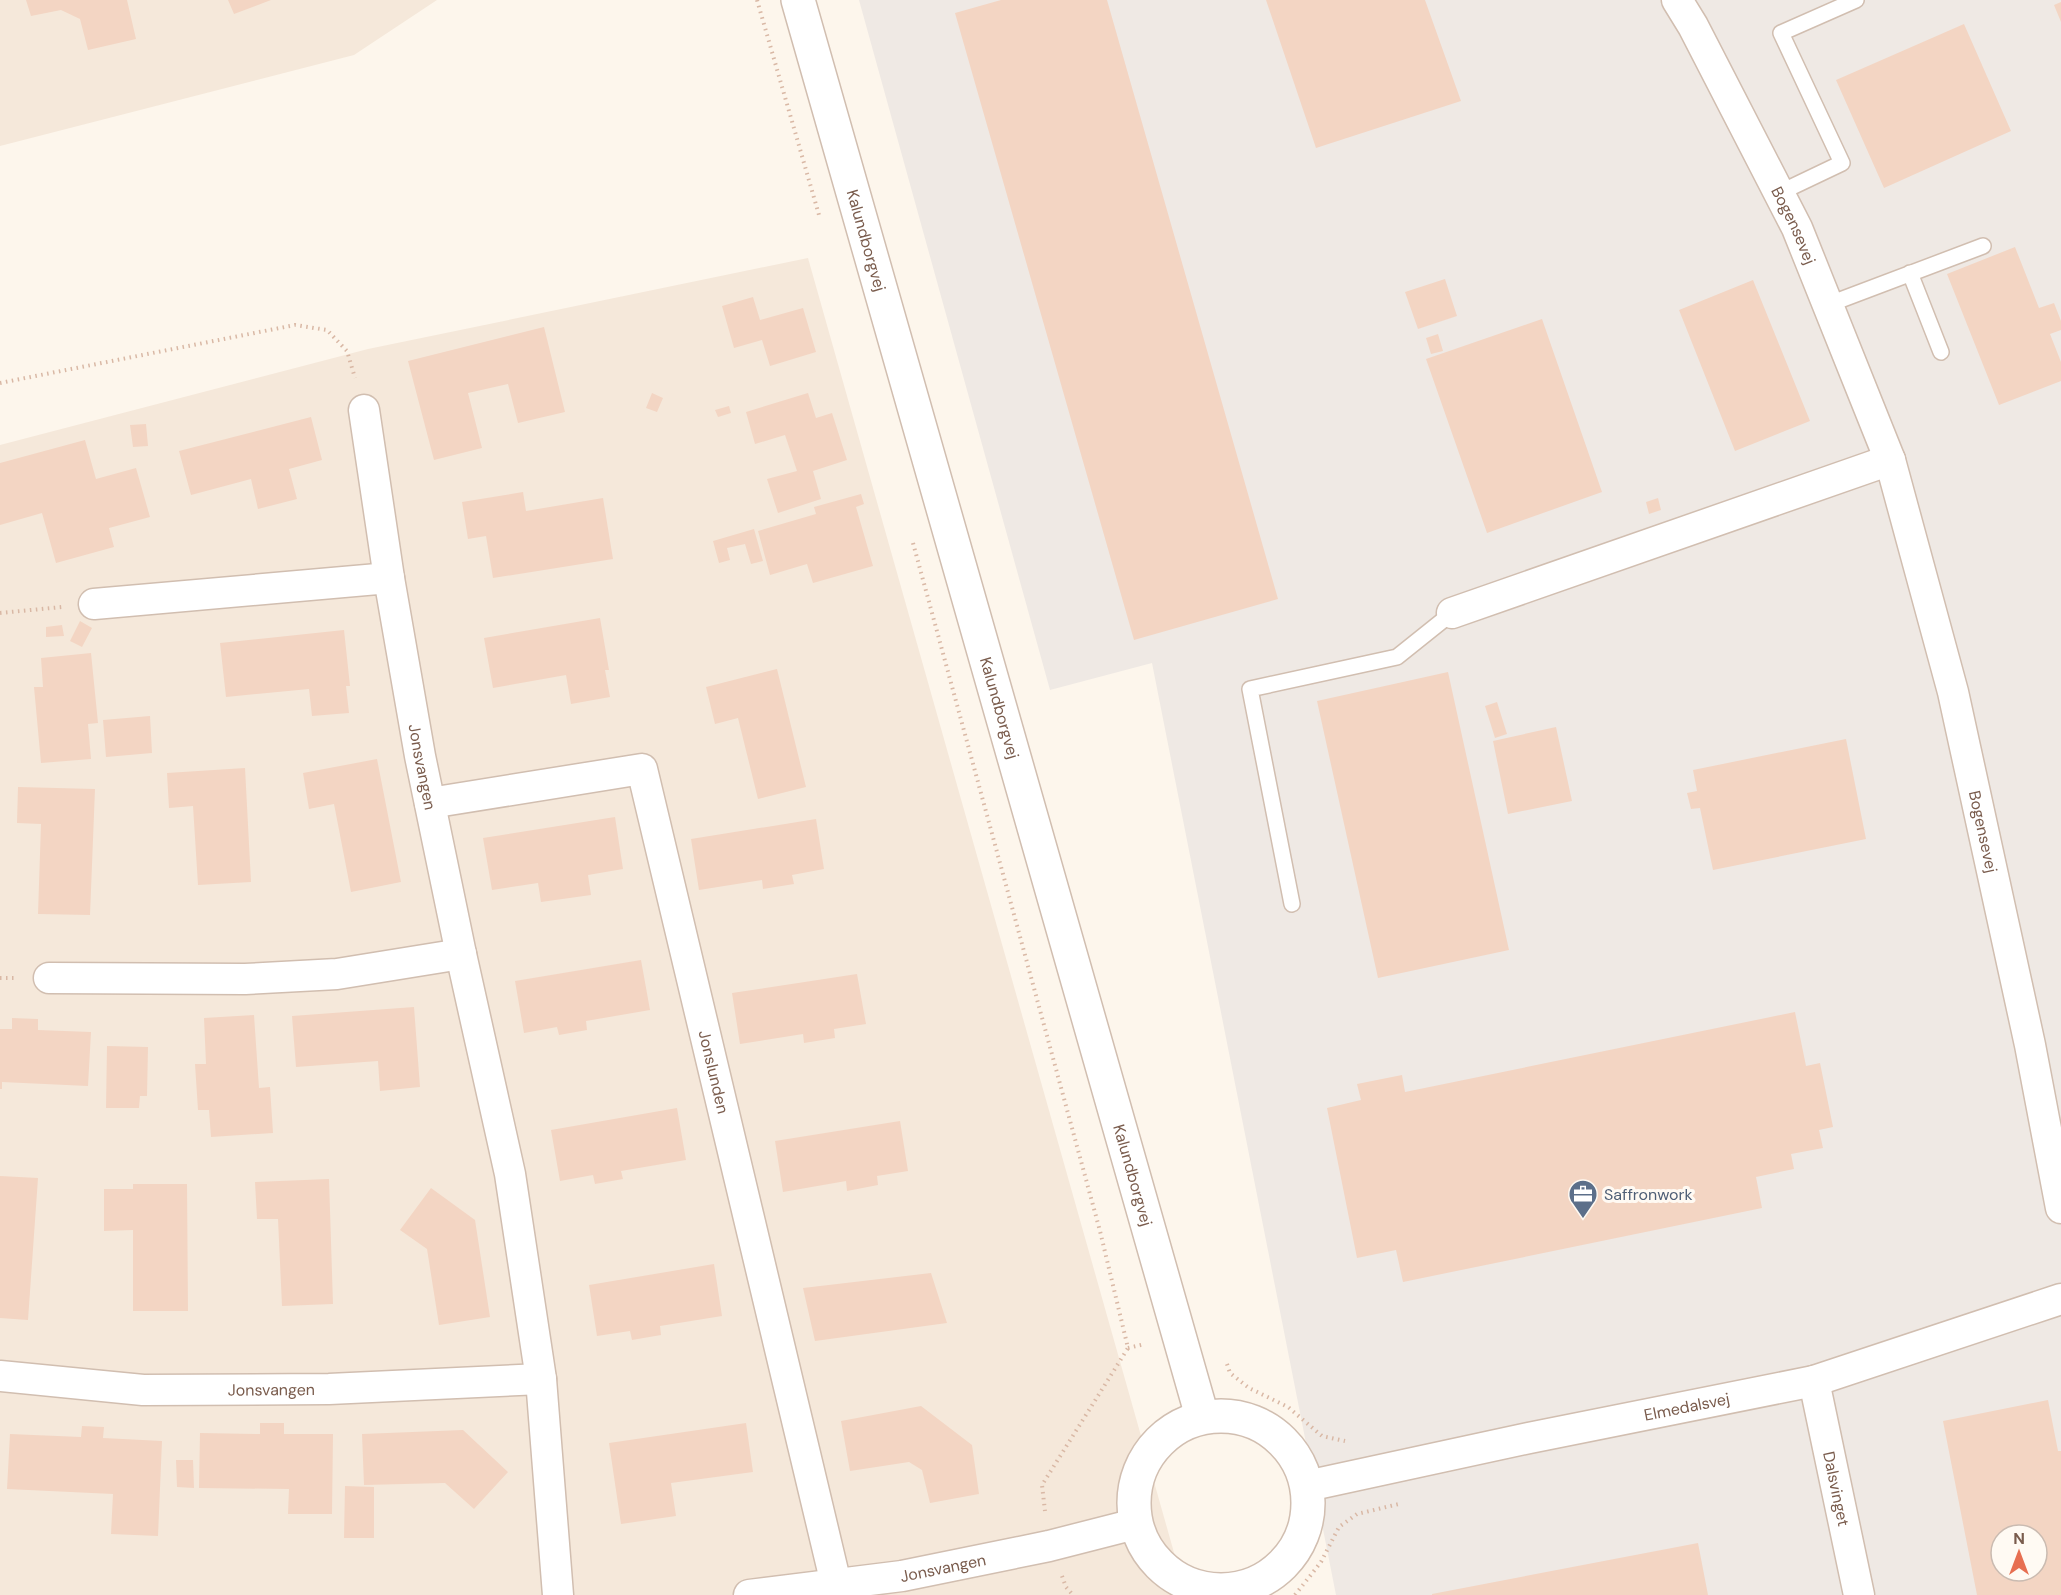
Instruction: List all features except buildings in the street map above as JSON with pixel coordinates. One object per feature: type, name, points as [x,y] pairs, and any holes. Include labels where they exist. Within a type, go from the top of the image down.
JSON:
[{"type":"street","name":"Kalundborgvej","points":[[798,0],[1202,1416]]},
{"type":"street","name":"Bogensevej","points":[[1677,0],[1693,26],[1797,228],[1890,460],[1953,692],[2030,1045],[2061,1208]]},
{"type":"street","name":"Jonsvangen","points":[[364,410],[389,578],[430,803],[510,1174],[541,1379],[558,1595]]},
{"type":"street","points":[[1452,613],[1890,460]]},
{"type":"street","points":[[94,604],[389,578]]},
{"type":"street","name":"Jonslunden","points":[[430,803],[642,769],[836,1584]]},
{"type":"street","points":[[49,978],[245,979],[337,974],[461,954]]},
{"type":"street","name":"Elmedalsvej","points":[[1307,1486],[1529,1438],[1814,1381],[2061,1299]]},
{"type":"street","name":"Jonsvangen","points":[[0,1376],[143,1390],[329,1389],[541,1379]]},
{"type":"street","name":"Dalsvinget","points":[[1814,1381],[1859,1595]]},
{"type":"street","points":[[1230,1415],[1257,1422],[1281,1438],[1298,1460],[1307,1486],[1308,1512],[1302,1536],[1289,1558],[1270,1576],[1247,1591],[1191,1586],[1166,1571],[1147,1550],[1135,1524],[1133,1496],[1139,1468],[1154,1444],[1176,1427],[1202,1416],[1230,1415]]},
{"type":"street","name":"Jonsvangen","points":[[749,1595],[902,1576],[1050,1546],[1135,1524]]},
{"type":"lane","points":[[1779,193],[1842,163],[1781,33],[1856,0]]},
{"type":"lane","points":[[1827,305],[1983,246]]},
{"type":"lane","points":[[1910,273],[1941,352]]},
{"type":"lane","points":[[1292,904],[1250,689],[1397,657],[1452,613]]},
{"type":"path","points":[[757,0],[821,220]]},
{"type":"path","points":[[0,383],[295,325],[327,330],[347,351],[364,410]]},
{"type":"path","points":[[912,539],[1100,1231],[1128,1348]]},
{"type":"path","points":[[0,614],[94,604]]},
{"type":"path","points":[[1073,1595],[1066,1587],[1050,1546],[1042,1485],[1128,1348],[1179,1335]]},
{"type":"path","points":[[1222,1354],[1230,1373],[1250,1388],[1288,1407],[1322,1436],[1342,1442],[1353,1440]]},
{"type":"path","points":[[1295,1595],[1321,1562],[1339,1527],[1357,1514],[1401,1503],[1393,1468]]},
{"type":"shaded area","points":[[0,0],[437,0],[354,55],[0,146]]},
{"type":"shaded area","points":[[859,0],[2061,0],[2061,1595],[1336,1595],[1152,663],[1050,690]]},
{"type":"shaded area","points":[[808,258],[1186,1595],[0,1595],[0,445],[368,349]]},
{"type":"place","name":"Saffronwork","points":[[1583,1220]]}]
